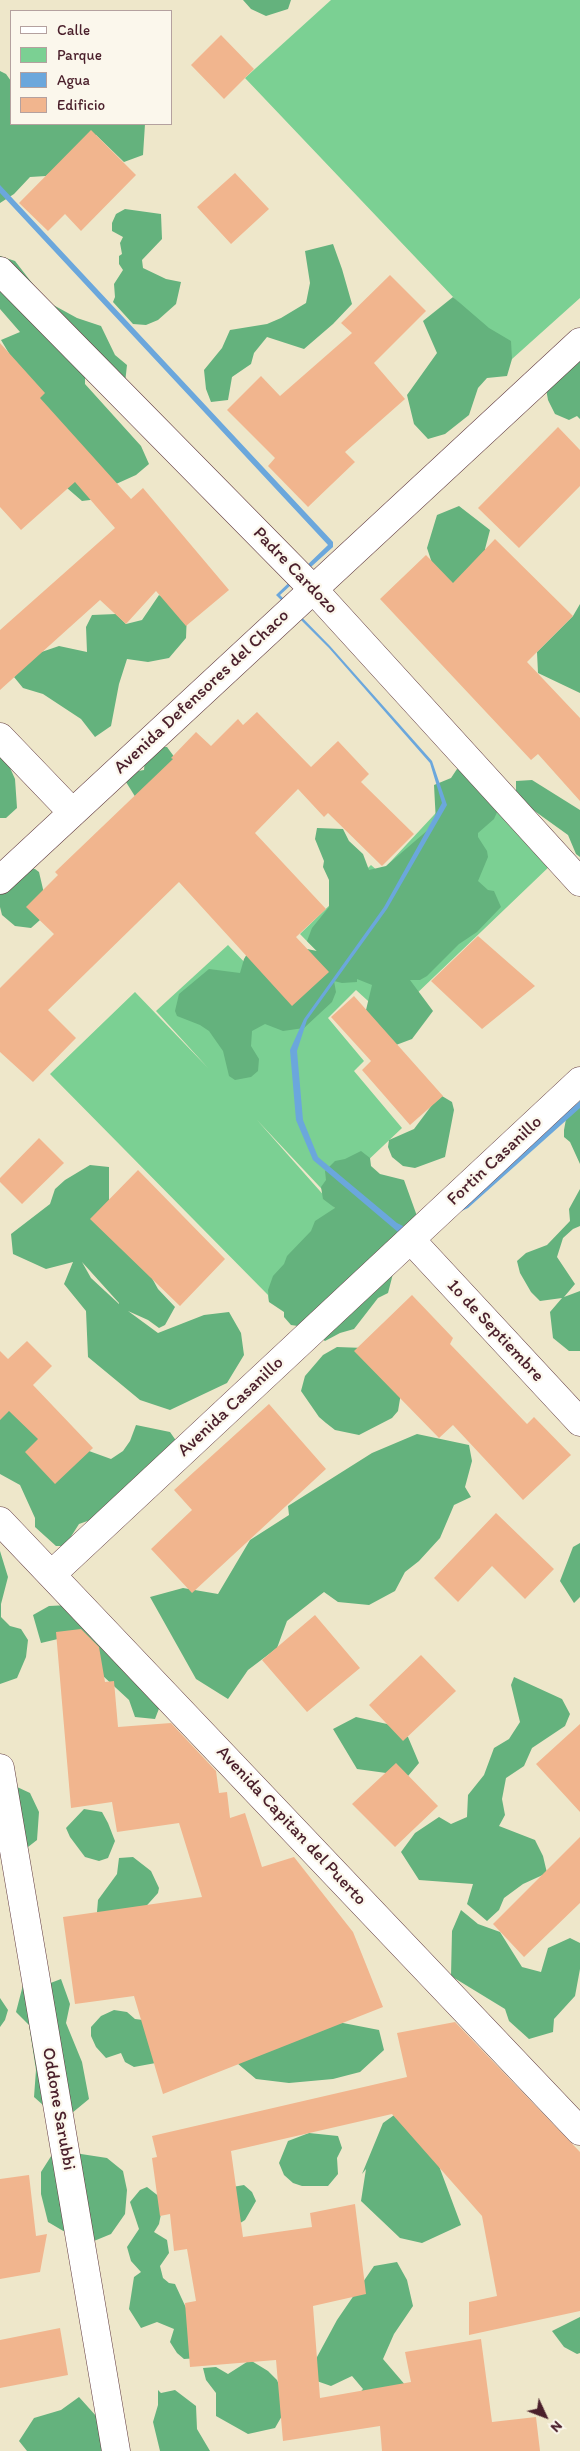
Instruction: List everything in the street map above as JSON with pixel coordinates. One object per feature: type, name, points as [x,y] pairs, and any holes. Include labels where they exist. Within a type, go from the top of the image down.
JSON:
[{"type":"street","name":"Padre Cardozo","points":[[0,271],[313,589],[580,882]]},
{"type":"street","name":"Avenida Defensores del Chaco","points":[[0,880],[580,342]]},
{"type":"street","points":[[0,737],[72,812]]},
{"type":"street","name":"Fortin Casanillo","points":[[411,1240],[580,1081]]},
{"type":"street","name":"1o de Septiembre","points":[[411,1240],[580,1422]]},
{"type":"street","name":"Avenida Casanillo","points":[[52,1574],[411,1240]]},
{"type":"street","name":"Avenida Capitan del Puerto","points":[[0,1521],[580,2131]]},
{"type":"street","name":"Oddone Sarubbi","points":[[0,1768],[116,2451]]},
{"type":"green space","points":[[243,0],[291,0],[288,9],[266,16],[251,9]]},
{"type":"green space","points":[[331,0],[580,0],[580,298],[512,359],[245,78]]},
{"type":"green space","points":[[0,71],[6,74],[10,80],[10,125],[145,125],[143,155],[124,162],[96,135],[46,176],[30,177],[14,194],[0,203]]},
{"type":"green space","points":[[125,209],[161,214],[162,239],[142,260],[143,268],[166,279],[181,282],[176,304],[158,320],[146,325],[133,324],[113,302],[115,297],[114,284],[123,270],[119,264],[119,256],[122,254],[120,243],[123,237],[112,231],[112,223],[116,214]]},
{"type":"green space","points":[[333,244],[352,304],[333,324],[304,349],[267,337],[254,353],[251,364],[232,377],[228,400],[211,402],[206,389],[204,370],[222,348],[230,330],[267,324],[306,303],[310,283],[305,251]]},
{"type":"green space","points":[[0,256],[15,261],[46,301],[77,318],[101,326],[115,355],[127,365],[124,392],[107,397],[87,380],[85,365],[85,384],[141,446],[149,464],[136,475],[116,484],[98,499],[82,501],[67,488],[32,474],[10,355],[1,340],[20,332],[0,309]]},
{"type":"green space","points":[[453,297],[489,328],[511,341],[512,359],[507,376],[487,378],[478,388],[469,415],[445,434],[428,439],[414,424],[407,395],[437,353],[423,321]]},
{"type":"green space","points":[[580,360],[580,419],[577,416],[569,420],[555,414],[548,400],[545,383]]},
{"type":"green space","points":[[459,506],[490,530],[485,549],[489,571],[476,592],[439,584],[427,548],[437,515]]},
{"type":"green space","points":[[159,595],[187,612],[186,638],[169,658],[148,662],[127,659],[119,684],[111,726],[95,737],[81,719],[43,694],[23,688],[14,677],[27,657],[59,646],[87,652],[86,627],[92,615],[116,614],[126,624],[142,620]]},
{"type":"green space","points":[[580,604],[580,693],[538,673],[537,652],[573,616]]},
{"type":"green space","points":[[162,747],[167,747],[178,762],[136,798],[126,782],[138,771],[144,770],[145,758]]},
{"type":"green space","points":[[0,752],[7,761],[15,779],[17,808],[6,818],[0,818]]},
{"type":"green space","points":[[457,769],[472,770],[498,810],[494,819],[478,833],[478,837],[487,851],[488,857],[478,881],[488,890],[494,891],[501,907],[477,932],[459,944],[427,976],[420,980],[410,980],[433,1011],[412,1039],[388,1048],[366,1010],[372,985],[357,979],[357,982],[342,983],[334,981],[336,992],[332,1002],[304,1028],[283,1031],[265,1024],[252,1031],[251,1046],[259,1059],[258,1071],[251,1077],[235,1080],[229,1076],[223,1051],[209,1031],[200,1025],[177,1016],[175,1011],[179,994],[209,969],[240,973],[244,959],[250,949],[302,948],[317,951],[307,941],[312,928],[329,907],[329,880],[315,839],[317,828],[343,829],[349,841],[363,854],[369,870],[386,866],[436,823],[434,785],[451,778]]},
{"type":"green space","points":[[473,773],[553,863],[389,1020],[356,990],[328,1018],[364,1061],[354,1071],[402,1128],[364,1164],[418,1221],[269,1302],[268,1295],[50,1074],[135,992],[208,1068],[156,1011],[228,945],[291,1011],[334,969],[300,934],[371,865],[380,873]],"holes":[[[257,1120],[349,1218],[335,1208]]]},
{"type":"green space","points":[[532,780],[580,810],[580,857],[576,854],[568,835],[529,807],[516,793],[516,781]]},
{"type":"green space","points":[[24,868],[35,869],[39,872],[46,902],[40,920],[31,928],[15,926],[2,915],[0,907],[0,885]]},
{"type":"green space","points":[[442,1096],[452,1102],[454,1110],[445,1157],[415,1168],[403,1166],[392,1157],[388,1147],[389,1140],[414,1129],[432,1105]]},
{"type":"green space","points":[[580,1101],[580,1164],[570,1142],[564,1137],[564,1130],[566,1119]]},
{"type":"green space","points":[[361,1151],[370,1158],[371,1166],[380,1174],[404,1180],[417,1216],[402,1239],[388,1293],[378,1298],[354,1329],[340,1333],[325,1341],[305,1327],[291,1325],[284,1317],[284,1312],[269,1302],[268,1290],[273,1276],[284,1264],[287,1256],[311,1231],[315,1221],[335,1208],[323,1199],[321,1187],[326,1180],[325,1171],[335,1161],[345,1159]]},
{"type":"green space","points":[[90,1165],[109,1167],[109,1201],[158,1289],[175,1307],[165,1325],[159,1328],[148,1320],[128,1311],[158,1333],[204,1315],[229,1312],[241,1333],[244,1355],[227,1383],[170,1410],[140,1400],[88,1357],[86,1311],[64,1284],[73,1262],[46,1269],[13,1254],[11,1234],[50,1204],[55,1189],[65,1180]],"holes":[[[82,1262],[119,1303],[91,1278]]]},
{"type":"green space","points":[[580,1189],[580,1226],[573,1229],[563,1238],[557,1257],[575,1284],[564,1297],[580,1291],[580,1351],[569,1351],[553,1338],[550,1312],[562,1298],[540,1301],[531,1292],[520,1273],[517,1261],[526,1253],[547,1245],[570,1221],[569,1209]]},
{"type":"green space","points":[[337,1347],[364,1348],[401,1393],[398,1411],[392,1418],[359,1435],[335,1430],[319,1417],[301,1391],[305,1376],[323,1355]]},
{"type":"green space","points":[[0,1359],[89,1451],[111,1459],[123,1451],[130,1441],[136,1425],[170,1432],[177,1442],[93,1519],[79,1524],[65,1546],[56,1546],[35,1527],[35,1518],[20,1485],[0,1474]]},
{"type":"green space","points":[[417,1434],[469,1445],[472,1461],[465,1487],[471,1497],[454,1505],[440,1538],[419,1561],[405,1572],[395,1591],[369,1605],[338,1602],[324,1592],[287,1621],[277,1648],[248,1670],[228,1699],[196,1679],[150,1597],[183,1588],[218,1594],[250,1540],[289,1515],[288,1506],[372,1453]]},
{"type":"green space","points":[[580,1543],[580,1597],[574,1603],[560,1581],[573,1547]]},
{"type":"green space","points":[[0,1551],[8,1577],[1,1604],[1,1617],[10,1626],[21,1629],[28,1640],[26,1657],[17,1678],[0,1684]]},
{"type":"green space","points":[[69,1605],[165,1693],[155,1719],[135,1717],[129,1700],[62,1638],[41,1643],[33,1615],[49,1606]]},
{"type":"green space","points":[[514,1677],[562,1699],[570,1714],[565,1726],[532,1748],[524,1766],[506,1778],[502,1799],[505,1815],[499,1826],[535,1840],[543,1856],[547,1873],[523,1884],[504,1898],[499,1910],[487,1921],[467,1904],[473,1884],[419,1880],[401,1852],[415,1833],[439,1817],[451,1824],[467,1817],[468,1795],[484,1775],[494,1748],[509,1739],[520,1722],[511,1685]]},
{"type":"green space","points":[[356,1717],[387,1724],[408,1737],[419,1763],[408,1776],[357,1769],[333,1729]]},
{"type":"green space","points":[[15,1786],[30,1793],[39,1812],[37,1840],[28,1847],[7,1850]]},
{"type":"green space","points":[[84,1809],[102,1812],[108,1823],[115,1841],[108,1858],[99,1861],[85,1857],[70,1837],[66,1828]]},
{"type":"green space","points":[[133,1857],[151,1871],[159,1888],[158,1893],[131,1923],[112,1921],[97,1912],[98,1900],[117,1874],[119,1858]]},
{"type":"green space","points":[[461,1910],[478,1924],[500,1932],[522,1967],[541,1972],[548,1948],[570,1938],[580,1943],[580,1969],[575,1996],[554,2019],[553,2032],[529,2039],[509,2021],[505,2009],[451,1976],[452,1931]]},
{"type":"green space","points":[[61,1979],[70,2004],[66,2023],[82,2062],[89,2099],[72,2113],[43,2105],[34,2097],[36,2070],[29,2025],[16,2012],[23,1985],[48,1984]]},
{"type":"green space","points":[[0,1998],[8,2010],[5,2020],[0,2027]]},
{"type":"green space","points":[[114,2010],[127,2012],[135,2019],[143,2020],[161,2062],[134,2067],[125,2062],[121,2053],[106,2058],[96,2047],[91,2036],[91,2027],[101,2016]]},
{"type":"green space","points":[[343,2023],[379,2030],[384,2050],[360,2072],[333,2079],[289,2083],[256,2079],[231,2058],[309,2024]]},
{"type":"green space","points":[[397,2113],[439,2166],[461,2225],[422,2243],[400,2238],[361,2201],[366,2169],[362,2174],[383,2123]]},
{"type":"green space","points":[[309,2133],[338,2136],[342,2148],[337,2158],[338,2174],[328,2186],[302,2186],[293,2183],[284,2175],[279,2163],[288,2141]]},
{"type":"green space","points":[[55,2150],[107,2158],[123,2171],[127,2190],[125,2214],[111,2234],[94,2241],[65,2232],[48,2222],[41,2194],[41,2172]]},
{"type":"green space","points":[[244,2185],[252,2192],[256,2201],[245,2220],[234,2227],[221,2189]]},
{"type":"green space","points":[[147,2187],[161,2198],[162,2209],[159,2224],[154,2232],[167,2240],[169,2253],[160,2266],[163,2278],[169,2283],[175,2284],[187,2310],[198,2358],[184,2359],[177,2353],[170,2342],[174,2329],[157,2322],[141,2328],[129,2309],[134,2277],[141,2272],[131,2261],[127,2247],[139,2229],[130,2202],[140,2190]]},
{"type":"green space","points":[[397,2262],[407,2280],[413,2306],[394,2334],[383,2359],[418,2400],[352,2402],[363,2389],[352,2376],[331,2386],[311,2379],[317,2357],[337,2320],[374,2266]]},
{"type":"green space","points":[[580,2317],[580,2353],[577,2354],[564,2347],[552,2331]]},
{"type":"green space","points":[[250,2360],[268,2371],[277,2380],[286,2402],[283,2414],[275,2428],[248,2434],[216,2416],[216,2393],[206,2380],[203,2368],[216,2367],[228,2374]]},
{"type":"green space","points":[[158,2390],[161,2393],[175,2390],[196,2406],[197,2429],[210,2451],[160,2451],[153,2422],[158,2405]]},
{"type":"green space","points":[[79,2397],[97,2417],[104,2451],[27,2451],[19,2441],[34,2418],[61,2410]]},
{"type":"water","points":[[0,185],[333,542],[333,547],[280,595],[330,646],[432,761],[447,805],[387,909],[307,1020],[297,1051],[303,1120],[318,1157],[397,1223],[409,1229],[521,1150],[580,1101],[580,1108],[468,1208],[405,1238],[313,1160],[296,1120],[290,1050],[304,1019],[384,907],[442,803],[430,763],[329,648],[276,595],[328,545],[0,193]]},
{"type":"building","points":[[221,35],[254,69],[224,99],[191,65]]},
{"type":"building","points":[[91,130],[136,175],[81,231],[65,214],[48,231],[19,203]]},
{"type":"building","points":[[235,173],[269,209],[231,244],[197,207]]},
{"type":"building","points":[[390,275],[426,311],[374,363],[405,399],[345,452],[355,462],[308,507],[268,466],[275,458],[227,410],[261,376],[280,396],[352,333],[341,323]]},
{"type":"building","points":[[0,343],[45,393],[40,398],[131,499],[143,488],[229,590],[186,626],[156,591],[126,624],[100,600],[0,690],[0,630],[115,528],[75,482],[21,530],[0,507]]},
{"type":"building","points":[[558,427],[580,450],[580,486],[519,548],[478,508]]},
{"type":"building","points":[[495,539],[573,616],[527,662],[580,718],[580,801],[538,754],[531,760],[380,599],[426,555],[453,583]]},
{"type":"building","points":[[257,712],[311,767],[338,741],[369,774],[361,782],[414,834],[382,866],[328,813],[324,817],[298,789],[255,833],[326,909],[296,937],[329,972],[292,1006],[179,882],[48,1010],[76,1038],[33,1082],[0,1052],[0,988],[54,934],[26,907],[58,875],[55,872],[173,759],[171,758],[196,732],[211,746],[238,719],[243,725]]},
{"type":"building","points":[[478,936],[535,986],[482,1029],[431,981]]},
{"type":"building","points":[[354,996],[443,1096],[410,1125],[362,1070],[371,1061],[331,1017]]},
{"type":"building","points":[[39,1138],[64,1163],[22,1204],[0,1182],[0,1178]]},
{"type":"building","points":[[138,1170],[225,1259],[180,1306],[90,1219]]},
{"type":"building","points":[[412,1295],[453,1338],[450,1344],[527,1424],[534,1417],[571,1455],[523,1500],[453,1425],[439,1438],[354,1351]]},
{"type":"building","points":[[27,1341],[52,1366],[33,1385],[93,1448],[55,1484],[25,1452],[38,1439],[9,1411],[0,1420],[0,1351],[8,1359]]},
{"type":"building","points":[[269,1404],[326,1469],[192,1593],[151,1549],[192,1510],[174,1490]]},
{"type":"building","points":[[496,1513],[554,1569],[525,1599],[492,1566],[458,1602],[434,1578]]},
{"type":"building","points":[[315,1615],[360,1668],[307,1712],[262,1660]]},
{"type":"building","points":[[81,1629],[99,1647],[105,1682],[114,1681],[118,1727],[171,1723],[216,1771],[219,1793],[227,1792],[230,1818],[245,1813],[262,1867],[294,1857],[353,1932],[383,2007],[163,2094],[134,1996],[75,2004],[63,1917],[202,1897],[179,1823],[117,1832],[112,1802],[71,1808],[56,1632]]},
{"type":"building","points":[[421,1655],[456,1691],[403,1741],[369,1705]]},
{"type":"building","points":[[580,1724],[580,1812],[536,1764]]},
{"type":"building","points":[[396,1763],[438,1806],[395,1847],[352,1804]]},
{"type":"building","points":[[580,1837],[580,1903],[524,1957],[493,1924]]},
{"type":"building","points":[[455,2022],[580,2152],[580,2311],[469,2335],[469,2302],[497,2296],[482,2216],[392,2114],[231,2151],[243,2237],[312,2227],[310,2213],[355,2204],[366,2294],[313,2306],[320,2398],[411,2382],[405,2352],[481,2339],[492,2422],[536,2417],[540,2451],[382,2451],[380,2426],[283,2441],[276,2360],[190,2367],[185,2303],[196,2301],[187,2249],[174,2251],[170,2214],[160,2216],[152,2158],[157,2157],[152,2136],[407,2077],[397,2033]]},
{"type":"building","points":[[29,2175],[36,2236],[47,2234],[40,2272],[0,2279],[0,2179]]},
{"type":"building","points":[[60,2328],[68,2375],[0,2388],[0,2340]]}]
